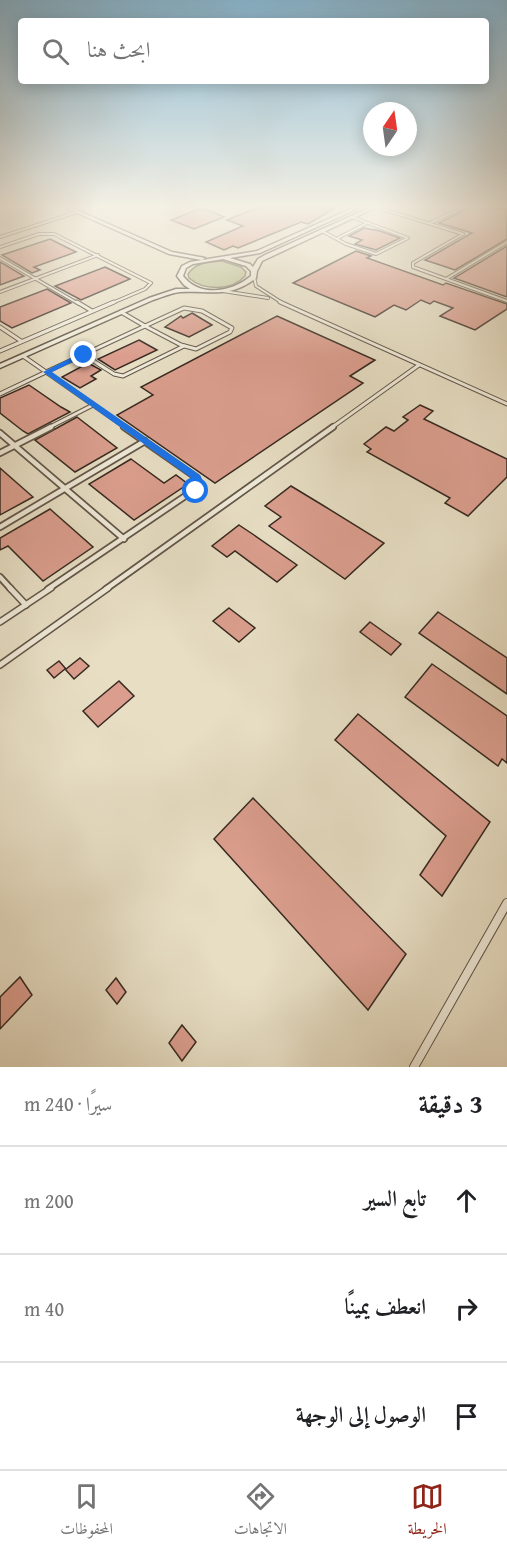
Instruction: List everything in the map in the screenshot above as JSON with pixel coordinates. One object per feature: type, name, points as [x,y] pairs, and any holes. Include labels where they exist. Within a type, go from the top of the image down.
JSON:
[{"type":"street","points":[[176,257],[180,275],[188,285],[206,291]]},
{"type":"street","points":[[202,257],[231,257]]},
{"type":"street","points":[[0,366],[151,299],[176,291],[223,291],[237,288],[248,283],[260,260],[267,257]]},
{"type":"street","points":[[151,299],[170,287],[192,263],[216,258]]},
{"type":"street","points":[[224,258],[248,265],[254,274]]},
{"type":"lane","points":[[0,292],[93,257]]},
{"type":"lane","points":[[0,351],[145,289],[150,283],[149,280],[102,257]]},
{"type":"lane","points":[[424,257],[413,263],[413,267],[507,301]]},
{"type":"lane","points":[[446,279],[483,257]]},
{"type":"lane","points":[[0,258],[92,311]]},
{"type":"lane","points":[[254,274],[256,286],[273,299],[507,404]]},
{"type":"lane","points":[[223,291],[273,299]]},
{"type":"lane","points":[[0,394],[46,372],[84,355],[146,326],[188,307],[232,328],[230,332],[197,349],[184,346],[146,326],[121,312]]},
{"type":"lane","points":[[0,327],[21,341]]},
{"type":"lane","points":[[84,355],[114,374],[123,376],[184,346]]},
{"type":"lane","points":[[0,622],[200,486],[197,478],[23,356]]},
{"type":"lane","points":[[0,665],[418,364]]},
{"type":"lane","points":[[0,453],[93,405]]},
{"type":"lane","points":[[0,433],[124,539]]},
{"type":"lane","points":[[0,527],[145,441]]},
{"type":"lane","points":[[0,577],[26,604]]},
{"type":"lane","points":[[414,1067],[507,903]]},
{"type":"green space","points":[[222,261],[241,267],[246,272],[245,276],[233,284],[218,288],[202,285],[189,278],[188,274],[191,270],[199,265]]},
{"type":"building","points":[[5,257],[63,257],[34,267],[40,270],[32,273]]},
{"type":"building","points":[[345,257],[369,257],[367,258],[443,285],[446,283],[507,304],[507,309],[475,330],[440,316],[453,308],[434,301],[430,304],[421,300],[406,310],[394,305],[375,317],[293,283]]},
{"type":"building","points":[[431,257],[477,257],[455,270],[425,260]]},
{"type":"building","points":[[489,257],[507,257],[507,297],[454,278]]},
{"type":"building","points":[[0,262],[24,276],[0,285]]},
{"type":"building","points":[[105,267],[130,279],[81,300],[55,286]]},
{"type":"building","points":[[47,289],[71,303],[12,328],[0,321],[0,307]]},
{"type":"building","points":[[192,313],[212,325],[189,337],[165,327],[181,316],[183,318]]},
{"type":"building","points":[[277,316],[375,360],[350,376],[363,383],[215,483],[117,415],[153,395],[141,387]]},
{"type":"building","points":[[139,340],[157,350],[115,370],[98,359]]},
{"type":"building","points":[[88,363],[101,370],[91,376],[96,379],[80,388],[62,377]]},
{"type":"building","points":[[29,385],[70,412],[28,434],[23,431],[0,413],[0,398]]},
{"type":"building","points":[[420,405],[433,411],[424,419],[507,459],[507,477],[468,516],[445,503],[450,498],[367,452],[371,449],[364,444],[386,427],[394,431],[408,420],[403,417]]},
{"type":"building","points":[[77,417],[117,448],[75,472],[35,440]]},
{"type":"building","points":[[131,459],[164,483],[176,475],[188,484],[134,520],[89,484]]},
{"type":"building","points":[[0,468],[33,497],[0,515]]},
{"type":"building","points":[[291,486],[384,543],[345,579],[269,526],[281,517],[265,506]]},
{"type":"building","points":[[50,509],[93,547],[43,581],[8,546],[0,550],[0,538]]},
{"type":"building","points":[[239,525],[297,565],[277,582],[235,551],[227,557],[212,546]]},
{"type":"building","points":[[229,608],[255,628],[239,642],[213,621]]},
{"type":"building","points":[[438,612],[507,658],[507,694],[419,633]]},
{"type":"building","points":[[370,622],[401,644],[391,655],[360,632]]},
{"type":"building","points":[[80,658],[89,666],[74,679],[65,669],[54,678],[47,670],[59,661],[66,669]]},
{"type":"building","points":[[432,664],[507,716],[507,763],[502,759],[498,766],[405,697]]},
{"type":"building","points":[[119,681],[134,696],[98,727],[83,711]]},
{"type":"building","points":[[358,714],[490,822],[442,896],[420,875],[446,836],[335,740]]},
{"type":"building","points":[[253,798],[406,954],[368,1010],[214,839]]},
{"type":"building","points":[[20,977],[32,995],[0,1029],[0,997]]},
{"type":"building","points":[[116,978],[126,992],[117,1004],[106,990]]},
{"type":"building","points":[[182,1025],[196,1042],[182,1061],[169,1043]]},
{"type":"route","points":[[84,355],[46,372],[197,478],[200,486],[196,491]]}]
